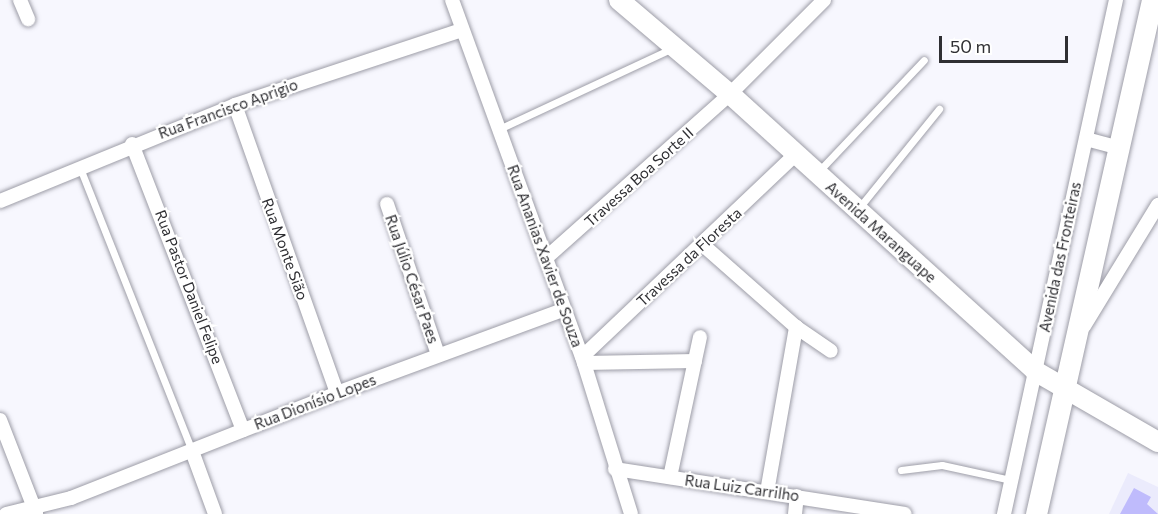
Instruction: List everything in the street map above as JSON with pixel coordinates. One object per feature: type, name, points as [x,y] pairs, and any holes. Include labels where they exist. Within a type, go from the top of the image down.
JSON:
[{"type":"main road","name":"Avenida Maranguape","points":[[619,0],[730,94],[1035,371],[1064,390],[1158,442]]},
{"type":"main road","points":[[1036,514],[1152,0]]},
{"type":"street","points":[[20,0],[28,19]]},
{"type":"street","name":"Rua Ananias Xavier de Souza","points":[[452,0],[546,258],[562,310],[583,360],[615,469],[631,514]]},
{"type":"street","name":"Travessa Boa Sorte II","points":[[546,258],[730,94],[824,0]]},
{"type":"street","name":"Avenida das Fronteiras","points":[[1004,514],[1116,0]]},
{"type":"street","name":"Rua Francisco Aprigio","points":[[0,201],[132,144],[236,105],[462,30]]},
{"type":"street","name":"Rua Monte Sião","points":[[236,105],[337,393]]},
{"type":"street","points":[[1086,139],[1119,148]]},
{"type":"street","name":"Rua Pastor Daniel Felipe","points":[[132,144],[243,430]]},
{"type":"street","name":"Travessa da Floresta","points":[[583,360],[795,155]]},
{"type":"street","name":"Rua Júlio César Paes","points":[[387,204],[438,355]]},
{"type":"street","points":[[1076,339],[1158,205]]},
{"type":"street","points":[[703,245],[796,327],[831,351]]},
{"type":"street","name":"Rua Dionísio Lopes","points":[[6,514],[35,510],[71,498],[337,393],[562,310]]},
{"type":"street","points":[[767,492],[796,327]]},
{"type":"street","points":[[670,477],[700,337]]},
{"type":"street","points":[[583,360],[694,361]]},
{"type":"street","points":[[0,420],[35,510]]},
{"type":"street","points":[[192,452],[215,514]]},
{"type":"street","name":"Rua Luiz Carrilho","points":[[615,469],[905,514]]},
{"type":"street","points":[[795,514],[797,496]]},
{"type":"street","name":"Rua Dionísio Lopes","points":[[50,514],[71,498]]},
{"type":"lane","points":[[499,129],[675,47]]},
{"type":"lane","points":[[816,174],[924,60]]},
{"type":"lane","points":[[857,211],[939,109]]},
{"type":"lane","points":[[80,168],[192,452]]},
{"type":"lane","points":[[901,470],[942,465],[1011,480]]},
{"type":"shaded area","points":[[1128,473],[1158,487],[1158,514],[1109,514]]},
{"type":"building","points":[[1134,488],[1151,497],[1147,504],[1158,514],[1120,514]]}]
